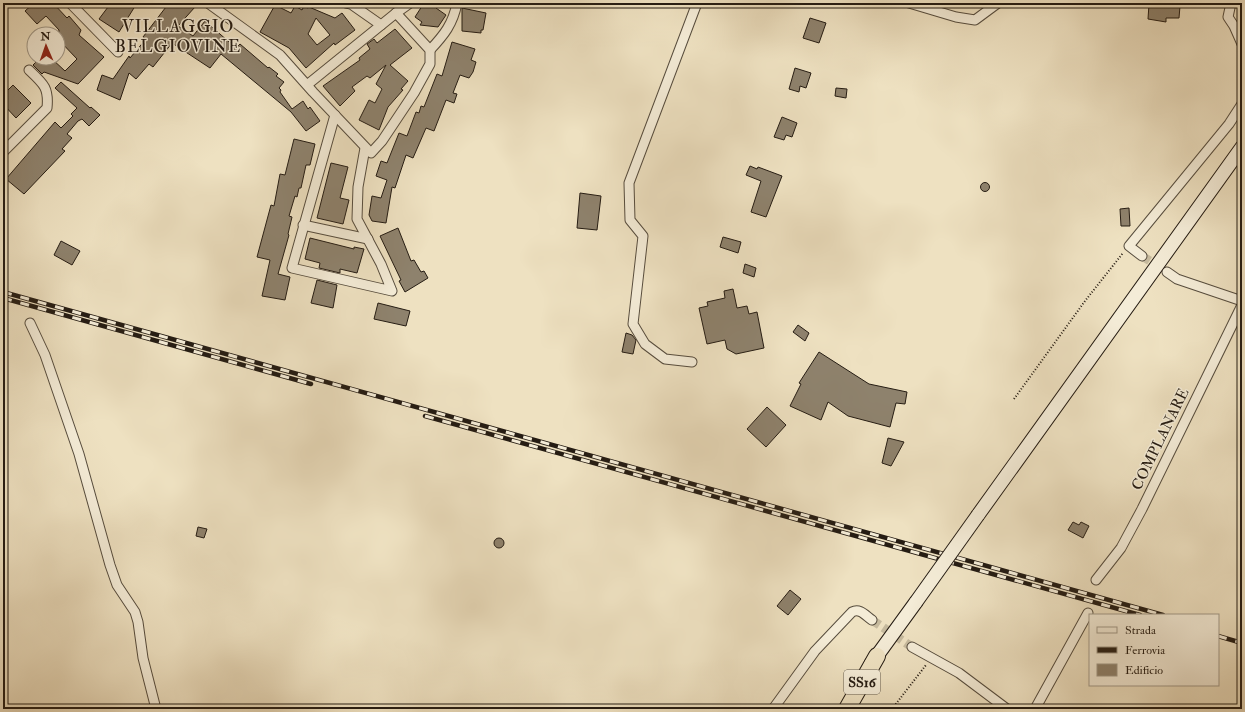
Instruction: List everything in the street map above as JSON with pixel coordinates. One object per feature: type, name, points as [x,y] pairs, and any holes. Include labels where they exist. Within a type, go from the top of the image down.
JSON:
[{"type":"highway","name":"SS16","points":[[847,709],[876,656]]},
{"type":"highway","name":"SS16","points":[[837,709],[850,692]]},
{"type":"main road","points":[[850,692],[1242,147]]},
{"type":"street","points":[[70,3],[118,52]]},
{"type":"street","points":[[208,3],[280,55],[334,115],[371,153],[398,120],[430,64],[430,50],[396,13]]},
{"type":"street","points":[[346,3],[351,4],[381,25]]},
{"type":"street","points":[[307,85],[410,3]]},
{"type":"street","points":[[430,50],[447,32],[454,17],[457,3]]},
{"type":"street","points":[[692,362],[665,359],[644,344],[633,324],[643,236],[630,220],[629,183],[696,3]]},
{"type":"street","points":[[910,3],[956,17],[975,20],[998,3]]},
{"type":"street","points":[[1231,3],[1228,17],[1242,44]]},
{"type":"street","points":[[3,152],[47,108],[48,96],[44,84],[29,70]]},
{"type":"street","points":[[1142,256],[1129,246],[1229,124],[1242,104]]},
{"type":"street","points":[[334,115],[292,268],[392,291],[357,219],[358,187],[365,148]]},
{"type":"street","points":[[303,225],[368,239]]},
{"type":"street","points":[[1167,272],[1177,279],[1242,301]]},
{"type":"street","name":"COMPLANARE","points":[[1096,580],[1121,548],[1241,311]]},
{"type":"street","points":[[30,323],[45,355],[79,454],[110,566],[117,585],[135,612],[143,658],[156,709]]},
{"type":"street","points":[[773,709],[815,651],[852,612],[856,610],[862,612],[872,620]]},
{"type":"street","points":[[1035,709],[1088,613]]},
{"type":"street","points":[[912,648],[959,673],[1007,709]]},
{"type":"path","points":[[1014,399],[1085,301],[1129,246]]},
{"type":"path","points":[[892,709],[931,658]]},
{"type":"building","points":[[34,3],[53,3],[67,18],[69,16],[81,30],[79,35],[104,57],[78,84],[44,72],[42,74],[34,66],[60,66],[65,71],[77,59],[66,47],[66,26],[55,26],[46,16],[37,24],[25,11]]},
{"type":"building","points":[[111,3],[137,3],[119,32],[99,19]]},
{"type":"building","points":[[169,3],[190,3],[195,7],[178,26],[193,36],[205,21],[236,48],[240,44],[268,68],[269,67],[278,74],[276,76],[284,82],[279,88],[281,90],[280,92],[292,109],[303,101],[308,109],[310,107],[320,121],[306,131],[291,112],[221,54],[210,68],[172,43],[153,67],[149,64],[136,79],[129,73],[120,100],[97,90],[102,75],[113,79],[129,56],[130,58],[146,39],[143,37]]},
{"type":"building","points":[[424,3],[439,3],[436,8],[446,15],[438,27],[420,25],[422,22],[415,17]]},
{"type":"building","points":[[1149,4],[1180,6],[1179,18],[1166,18],[1166,22],[1148,19]]},
{"type":"building","points":[[275,5],[291,13],[295,6],[302,10],[304,6],[335,18],[342,13],[355,30],[335,45],[334,43],[306,68],[289,48],[260,32]],"holes":[[[316,18],[330,35],[317,45],[308,34]]]},
{"type":"building","points":[[462,8],[486,13],[483,30],[481,30],[481,33],[462,31]]},
{"type":"building","points":[[810,18],[826,23],[819,43],[803,38]]},
{"type":"building","points":[[395,29],[412,48],[390,65],[408,81],[401,89],[403,90],[388,107],[379,130],[359,120],[369,100],[375,103],[382,89],[376,84],[386,65],[370,78],[367,76],[352,87],[355,91],[340,106],[323,86],[360,60],[359,58],[370,49],[367,44],[374,39],[377,43]]},
{"type":"building","points":[[452,42],[475,49],[471,60],[476,62],[473,72],[469,78],[460,75],[453,93],[457,94],[454,103],[446,100],[434,131],[426,128],[413,158],[406,155],[395,188],[392,187],[386,223],[372,221],[369,215],[372,196],[381,198],[387,180],[376,176],[381,161],[387,163],[399,133],[407,136],[416,112],[419,113],[421,106],[424,107],[437,74],[442,76]]},
{"type":"building","points":[[795,68],[811,73],[806,88],[800,86],[799,92],[789,89]]},
{"type":"building","points":[[61,82],[100,115],[89,126],[82,119],[78,121],[67,134],[72,138],[62,149],[65,151],[24,194],[6,179],[55,122],[61,128],[73,116],[71,114],[77,108],[55,88]]},
{"type":"building","points":[[13,85],[31,103],[16,118],[3,104],[3,95]]},
{"type":"building","points":[[836,88],[847,89],[846,98],[835,96]]},
{"type":"building","points":[[782,117],[797,123],[792,137],[786,135],[784,140],[774,137]]},
{"type":"building","points":[[294,139],[315,144],[310,165],[306,165],[301,188],[299,188],[297,197],[295,196],[289,216],[292,217],[289,235],[278,274],[290,277],[285,300],[262,296],[270,260],[257,257],[271,205],[274,206],[280,174],[285,175]]},
{"type":"building","points":[[331,163],[348,167],[340,198],[349,200],[343,224],[317,218]]},
{"type":"building","points":[[750,166],[757,169],[758,167],[782,176],[766,217],[751,212],[761,181],[746,175]]},
{"type":"building","points":[[983,183],[987,183],[989,187],[987,191],[983,191],[981,189],[981,185]]},
{"type":"building","points":[[580,193],[601,196],[597,230],[577,228]]},
{"type":"building","points":[[1129,208],[1130,226],[1121,226],[1120,209]]},
{"type":"building","points":[[398,228],[411,261],[414,260],[421,272],[424,271],[428,278],[405,292],[399,281],[401,280],[380,236]]},
{"type":"building","points":[[723,237],[741,242],[738,253],[720,247]]},
{"type":"building","points":[[310,238],[354,249],[354,247],[364,249],[357,273],[340,269],[340,273],[319,268],[320,263],[305,259]]},
{"type":"building","points":[[61,241],[80,251],[72,265],[54,255]]},
{"type":"building","points":[[745,264],[756,268],[754,277],[743,273]]},
{"type":"building","points":[[317,280],[337,285],[333,308],[311,303]]},
{"type":"building","points":[[733,289],[737,308],[747,306],[749,314],[757,312],[764,348],[736,354],[727,349],[725,340],[707,344],[699,308],[708,306],[707,302],[725,298],[724,291]]},
{"type":"building","points":[[378,303],[410,311],[406,326],[374,319]]},
{"type":"building","points":[[798,325],[809,333],[805,341],[793,332]]},
{"type":"building","points":[[626,333],[632,335],[636,340],[633,354],[622,352]]},
{"type":"building","points":[[819,352],[869,384],[907,392],[905,404],[896,403],[890,427],[848,416],[828,402],[821,420],[790,406],[801,384],[799,383]]},
{"type":"building","points":[[767,407],[786,425],[766,447],[747,429]]},
{"type":"building","points":[[888,438],[904,442],[891,466],[882,463]]},
{"type":"building","points":[[1073,522],[1079,525],[1081,522],[1089,526],[1083,538],[1068,530]]},
{"type":"building","points":[[198,527],[207,529],[204,538],[196,536]]},
{"type":"building","points":[[497,538],[501,538],[504,543],[501,548],[497,548],[494,545],[494,541]]},
{"type":"building","points":[[790,590],[801,599],[788,615],[777,606]]},
{"type":"tunnel","points":[[1142,256],[1161,268]]},
{"type":"tunnel","points":[[872,620],[912,647]]},
{"type":"railway","points":[[3,292],[1159,614]]},
{"type":"railway","points":[[3,298],[311,384]]},
{"type":"railway","points":[[425,416],[1136,614]]},
{"type":"railway","points":[[1219,636],[1242,643]]},
{"type":"district","name":"VILLAGGIO BELGIOVINE","points":[[178,36]]}]
